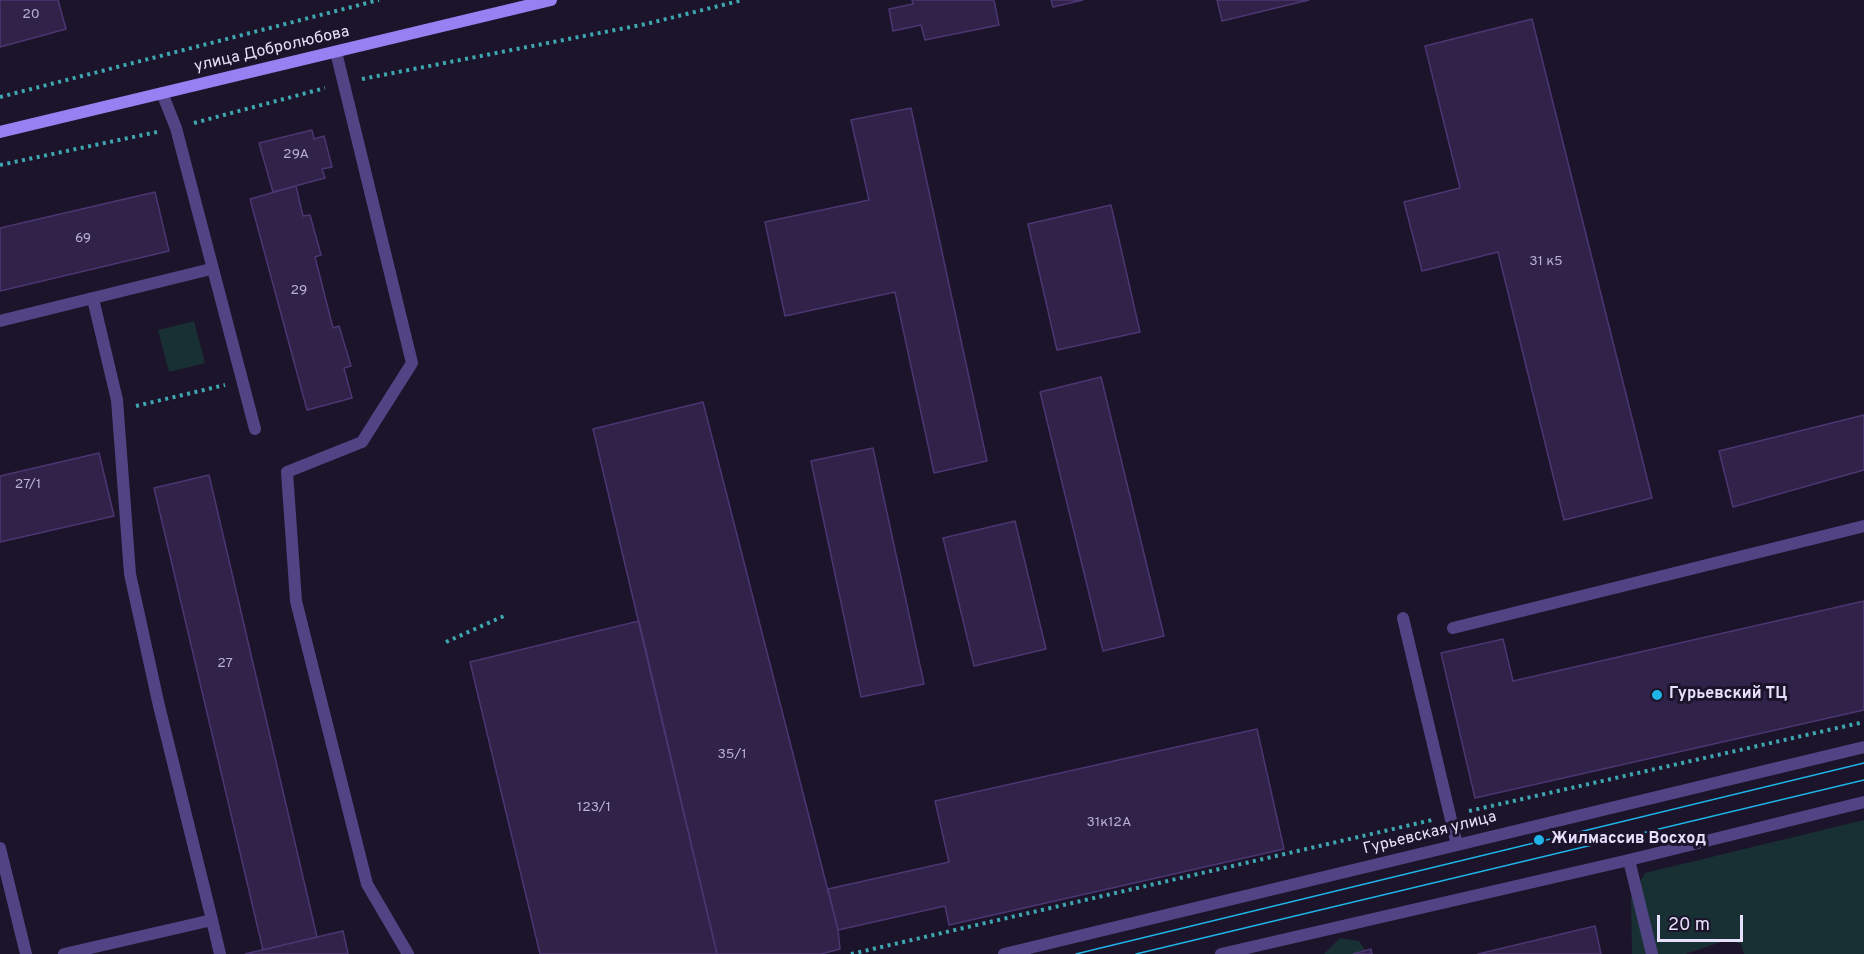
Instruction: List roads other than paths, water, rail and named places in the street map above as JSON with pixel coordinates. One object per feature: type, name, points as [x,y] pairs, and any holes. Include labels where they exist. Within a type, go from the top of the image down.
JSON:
[{"type":"main road","name":"улица Добролюбова","points":[[0,132],[551,0]]},
{"type":"street","points":[[336,52],[412,363],[362,442],[287,472],[296,601],[367,884],[408,954]]},
{"type":"street","points":[[162,93],[176,128],[211,269],[255,429]]},
{"type":"street","points":[[0,321],[211,269]]},
{"type":"street","points":[[93,299],[118,410],[130,574],[159,706],[220,954]]},
{"type":"street","points":[[1453,628],[1864,526]]},
{"type":"street","points":[[1402,618],[1457,845]]},
{"type":"street","name":"Гурьевская улица","points":[[1004,954],[1864,747]]},
{"type":"street","points":[[1221,954],[1273,948],[1864,802]]},
{"type":"street","points":[[0,848],[26,954]]},
{"type":"street","points":[[1629,860],[1652,954]]},
{"type":"street","points":[[64,954],[212,920]]},
{"type":"tram line","points":[[1076,954],[1864,763]]},
{"type":"tram line","points":[[1136,954],[1864,780]]},
{"type":"place","name":"Гурьевский ТЦ","points":[[1657,695]]},
{"type":"place","name":"Жилмассив Восход","points":[[1539,840]]}]
